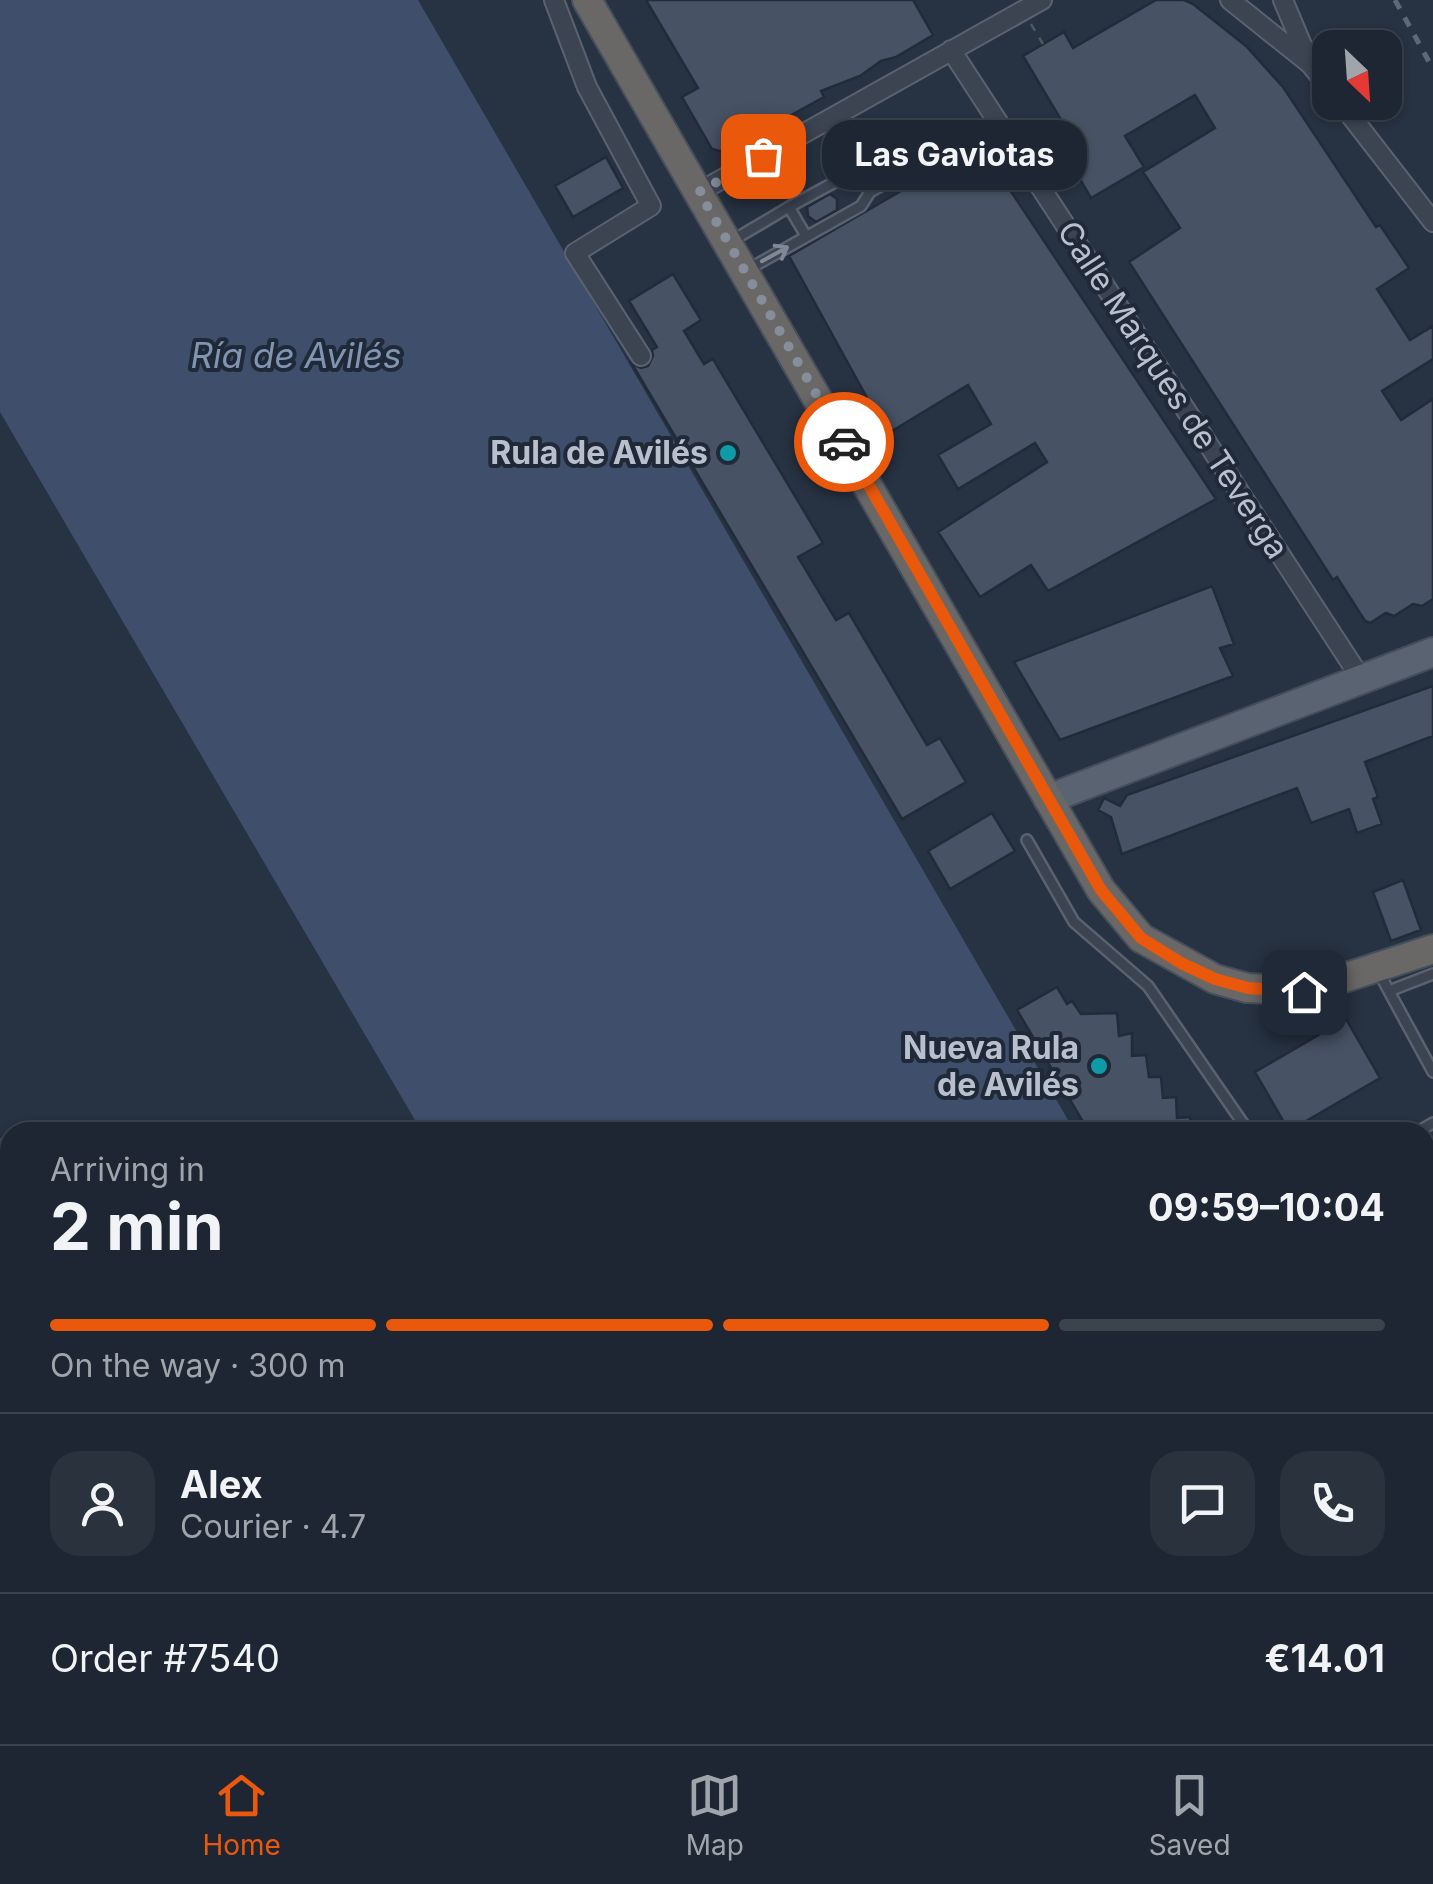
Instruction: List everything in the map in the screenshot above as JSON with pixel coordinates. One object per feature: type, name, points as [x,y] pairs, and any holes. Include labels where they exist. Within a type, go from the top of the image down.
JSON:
[{"type":"highway","points":[[587,0],[1101,890],[1141,938],[1215,979],[1248,988],[1304,992],[1382,980],[1433,949]]},
{"type":"main road","points":[[1048,799],[1433,652]]},
{"type":"street","points":[[554,0],[587,87],[650,206],[575,253],[640,356]]},
{"type":"street","points":[[699,192],[1042,0]]},
{"type":"street","points":[[1230,0],[1312,66]]},
{"type":"street","points":[[1283,0],[1310,64]]},
{"type":"street","name":"Calle Marques de Teverga","points":[[951,50],[1362,680]]},
{"type":"street","points":[[1354,120],[1433,222]]},
{"type":"lane","points":[[828,120],[870,192]]},
{"type":"lane","points":[[744,271],[860,206],[870,192],[997,120]]},
{"type":"lane","points":[[728,243],[857,170]]},
{"type":"lane","points":[[790,208],[806,236]]},
{"type":"lane","points":[[1027,840],[1074,922],[1148,986],[1242,1122]]},
{"type":"lane","points":[[1433,974],[1382,980],[1433,1072]]},
{"type":"path","points":[[1024,10],[1043,44]]},
{"type":"water","name":"Ría de Avilés","points":[[0,0],[418,0],[1069,1122],[416,1122],[0,412]]},
{"type":"building","points":[[646,0],[913,0],[933,35],[860,76],[821,91],[824,97],[724,152],[712,149],[682,97],[698,88]]},
{"type":"building","points":[[1156,0],[1184,0],[1193,4],[1246,46],[1283,87],[1376,227],[1380,225],[1409,268],[1377,289],[1410,340],[1433,326],[1433,359],[1382,391],[1401,420],[1433,399],[1433,599],[1422,606],[1413,604],[1394,616],[1386,613],[1370,623],[1365,621],[1337,577],[1333,580],[1129,262],[1180,228],[1143,172],[1215,128],[1195,95],[1125,136],[1144,167],[1091,198],[1051,130],[1063,123],[1023,56],[1064,32],[1073,48]]},
{"type":"building","points":[[980,145],[1216,499],[1048,591],[1031,565],[980,597],[938,532],[1047,462],[1035,443],[958,489],[938,455],[991,424],[968,385],[887,434],[789,256]]},
{"type":"building","points":[[606,157],[623,188],[573,217],[555,186]]},
{"type":"building","points":[[830,194],[837,199],[837,210],[816,222],[808,216],[807,207]]},
{"type":"building","points":[[673,274],[701,320],[684,331],[704,364],[713,359],[823,543],[798,557],[836,620],[849,613],[927,745],[940,738],[966,782],[902,819],[632,364],[648,366],[652,350],[657,347],[629,301]]},
{"type":"building","points":[[1212,586],[1234,644],[1220,648],[1233,676],[1060,740],[1014,662]]},
{"type":"building","points":[[1433,686],[1433,736],[1365,762],[1378,797],[1373,799],[1382,824],[1357,833],[1349,809],[1311,823],[1297,788],[1122,854],[1111,817],[1098,810],[1104,798],[1120,806],[1127,795]]},
{"type":"building","points":[[992,813],[1015,851],[950,889],[928,851]]},
{"type":"building","points":[[1403,880],[1421,930],[1391,941],[1373,892]]},
{"type":"building","name":"Nueva Rula de Avilés","points":[[1057,987],[1067,1004],[1072,1001],[1081,1014],[1117,1013],[1119,1036],[1132,1033],[1132,1056],[1146,1055],[1149,1077],[1161,1077],[1163,1098],[1176,1097],[1177,1118],[1190,1117],[1190,1122],[1083,1122],[1017,1010]]},
{"type":"building","points":[[1346,1019],[1380,1078],[1304,1122],[1284,1122],[1255,1072]]},
{"type":"railway","points":[[1395,0],[1433,69]]},
{"type":"way so far","points":[[763,156],[699,192],[844,442]]},
{"type":"place","name":"Las Gaviotas","points":[[763,156]]},
{"type":"place","name":"Rula de Avilés","points":[[728,453]]},
{"type":"place","name":"Nueva Rula de Avilés","points":[[1099,1066]]},
{"type":"route","points":[[844,442],[1101,890],[1141,938],[1215,979],[1248,988],[1304,992]]}]
